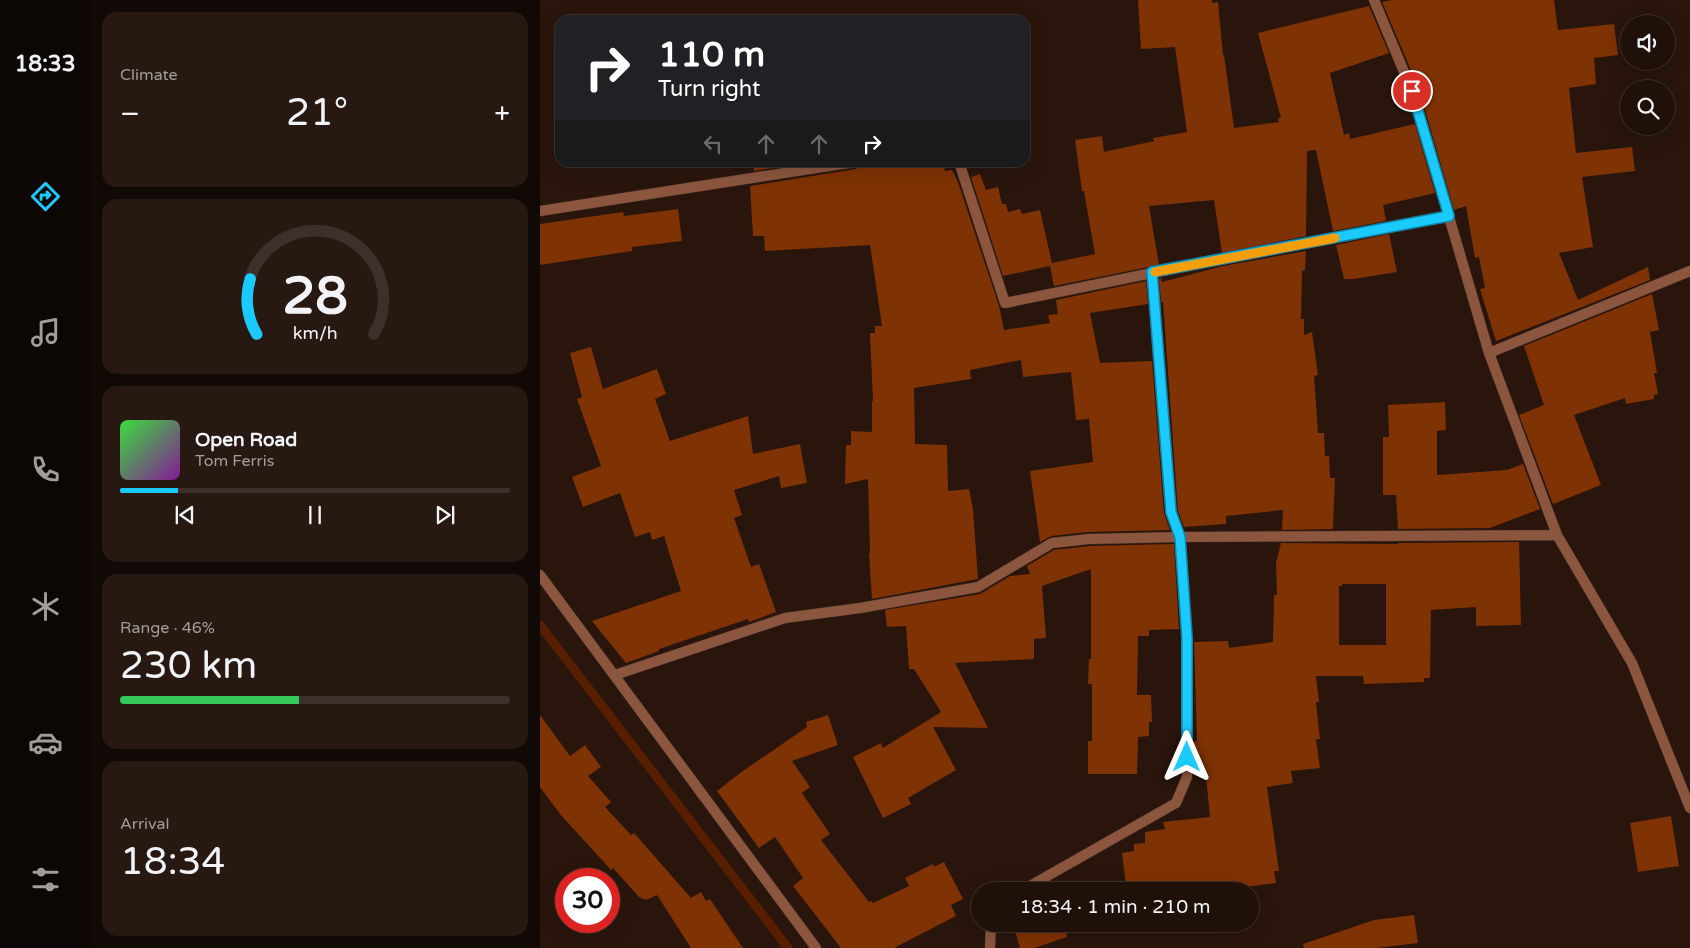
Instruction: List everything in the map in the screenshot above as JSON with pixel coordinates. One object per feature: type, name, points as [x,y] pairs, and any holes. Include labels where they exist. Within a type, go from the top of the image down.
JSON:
[{"type":"street","points":[[1374,0],[1412,91],[1489,353],[1557,534],[1632,663],[1690,808]]},
{"type":"street","points":[[540,212],[824,167]]},
{"type":"street","points":[[962,167],[1005,303],[1152,272],[1449,216]]},
{"type":"street","points":[[1489,353],[1690,271]]},
{"type":"street","points":[[1037,882],[1176,803],[1187,777],[1187,638],[1180,537],[1171,512],[1152,272]]},
{"type":"street","points":[[615,675],[785,618],[860,608],[978,586],[1052,543],[1180,537],[1557,534]]},
{"type":"street","points":[[540,575],[816,948]]},
{"type":"street","points":[[990,948],[991,932]]},
{"type":"building","points":[[1138,0],[1212,0],[1212,3],[1218,2],[1223,55],[1234,128],[1279,122],[1278,118],[1281,118],[1258,33],[1369,6],[1389,53],[1330,73],[1344,135],[1349,133],[1350,139],[1415,124],[1435,193],[1383,205],[1386,221],[1333,231],[1316,150],[1307,151],[1306,236],[1222,253],[1214,200],[1149,206],[1159,265],[1054,286],[1050,266],[1003,276],[971,177],[980,174],[986,190],[998,187],[1002,204],[1006,204],[1008,212],[1020,209],[1022,214],[1040,210],[1052,263],[1095,254],[1084,191],[1082,191],[1075,140],[1102,136],[1104,152],[1154,141],[1153,138],[1187,132],[1175,47],[1141,49]]},
{"type":"building","points":[[1392,0],[1554,0],[1558,30],[1614,24],[1618,55],[1594,58],[1596,84],[1569,88],[1576,153],[1632,147],[1635,171],[1582,177],[1593,247],[1559,253],[1578,300],[1648,267],[1650,280],[1496,341],[1480,289],[1485,288],[1479,257],[1475,258],[1466,206],[1454,210],[1419,89],[1382,2]]},
{"type":"building","points":[[754,167],[779,167],[754,171]]},
{"type":"building","points":[[858,167],[944,167],[945,171],[952,170],[958,182],[999,306],[1004,330],[1050,323],[1048,315],[1058,314],[1056,300],[1146,281],[1148,304],[1090,313],[1100,363],[1152,361],[1164,513],[1170,530],[1088,532],[1051,536],[1040,542],[1030,471],[1093,462],[1089,419],[1076,420],[1071,372],[1023,377],[1021,360],[970,370],[971,379],[914,388],[915,444],[947,445],[948,491],[969,489],[973,509],[978,579],[872,599],[868,479],[845,484],[846,445],[851,445],[851,431],[872,432],[873,401],[870,333],[875,333],[875,326],[882,326],[870,245],[765,251],[764,236],[753,236],[750,186],[856,169]]},
{"type":"building","points":[[678,209],[682,241],[632,247],[632,251],[540,265],[540,224],[623,212],[624,216]]},
{"type":"building","points":[[1389,234],[1397,272],[1344,279],[1336,245]]},
{"type":"building","points":[[1306,251],[1305,270],[1302,271],[1301,319],[1304,319],[1304,335],[1312,332],[1318,375],[1314,376],[1318,433],[1324,433],[1325,456],[1329,456],[1330,478],[1335,478],[1333,529],[1282,530],[1283,510],[1226,516],[1226,524],[1184,527],[1178,511],[1163,302],[1161,302],[1159,279],[1161,278],[1162,282],[1223,266]]},
{"type":"building","points":[[1652,294],[1659,330],[1650,332],[1657,373],[1654,373],[1658,394],[1654,395],[1654,399],[1626,404],[1625,398],[1574,415],[1601,485],[1553,504],[1519,415],[1544,405],[1524,346]]},
{"type":"building","points":[[591,347],[603,389],[657,369],[666,394],[655,399],[670,441],[748,416],[753,454],[800,444],[807,483],[781,488],[779,476],[734,490],[742,515],[734,518],[751,567],[759,564],[776,612],[749,622],[748,619],[659,649],[659,651],[626,663],[592,621],[681,591],[664,536],[652,540],[650,532],[635,537],[620,493],[583,507],[572,477],[601,466],[577,399],[582,397],[570,353]]},
{"type":"building","points":[[1445,402],[1446,430],[1437,431],[1437,475],[1507,470],[1523,464],[1540,509],[1490,528],[1398,529],[1396,495],[1383,495],[1383,437],[1389,437],[1388,405]]},
{"type":"building","points":[[1519,542],[1521,625],[1476,626],[1476,607],[1431,610],[1430,678],[1424,678],[1424,682],[1364,684],[1363,676],[1316,676],[1319,702],[1316,702],[1320,739],[1316,739],[1320,768],[1291,771],[1293,783],[1267,787],[1279,871],[1274,871],[1276,883],[1259,885],[1259,882],[1126,882],[1122,853],[1134,851],[1134,844],[1145,843],[1145,832],[1165,829],[1163,822],[1210,817],[1206,776],[1194,775],[1194,741],[1197,741],[1194,642],[1228,641],[1229,648],[1273,642],[1274,595],[1277,595],[1276,563],[1281,543]],"holes":[[[1342,584],[1386,584],[1386,645],[1339,645],[1339,586],[1342,586]]]},
{"type":"building","points":[[1174,544],[1179,629],[1149,630],[1149,636],[1138,636],[1137,695],[1151,695],[1152,722],[1149,722],[1149,736],[1138,737],[1137,774],[1088,774],[1088,741],[1092,741],[1092,684],[1088,684],[1089,659],[1091,659],[1091,569],[1042,586],[1046,638],[1034,639],[1034,659],[955,663],[988,728],[933,727],[956,770],[908,798],[911,804],[883,818],[853,757],[881,743],[883,748],[941,712],[914,669],[909,669],[906,626],[887,627],[885,610],[980,594],[1010,576],[1030,574],[1027,566],[1054,550],[1089,546]]},
{"type":"building","points":[[540,715],[570,756],[585,745],[601,767],[588,776],[611,802],[605,807],[631,835],[634,833],[691,898],[701,892],[706,901],[710,899],[743,948],[691,948],[657,895],[646,900],[639,897],[620,876],[620,868],[609,868],[560,814],[540,787]]},
{"type":"building","points":[[828,715],[838,745],[792,761],[810,787],[802,793],[830,834],[821,840],[869,902],[873,903],[909,886],[905,878],[933,864],[934,867],[944,862],[963,899],[951,905],[956,916],[894,948],[841,948],[793,886],[803,878],[775,837],[759,848],[717,791],[807,727],[806,722]]},
{"type":"building","points":[[1671,816],[1679,866],[1638,872],[1630,823]]},
{"type":"building","points":[[1414,915],[1418,943],[1377,948],[1304,948],[1303,944],[1374,920]]},
{"type":"building","points":[[1015,932],[1066,932],[1067,937],[1034,948],[1020,948]]},
{"type":"waterway","points":[[540,625],[788,948]]},
{"type":"slow traffic","points":[[1155,272],[1335,238]]},
{"type":"route","points":[[1187,757],[1187,638],[1180,537],[1171,512],[1152,272],[1449,216],[1412,91]]}]
